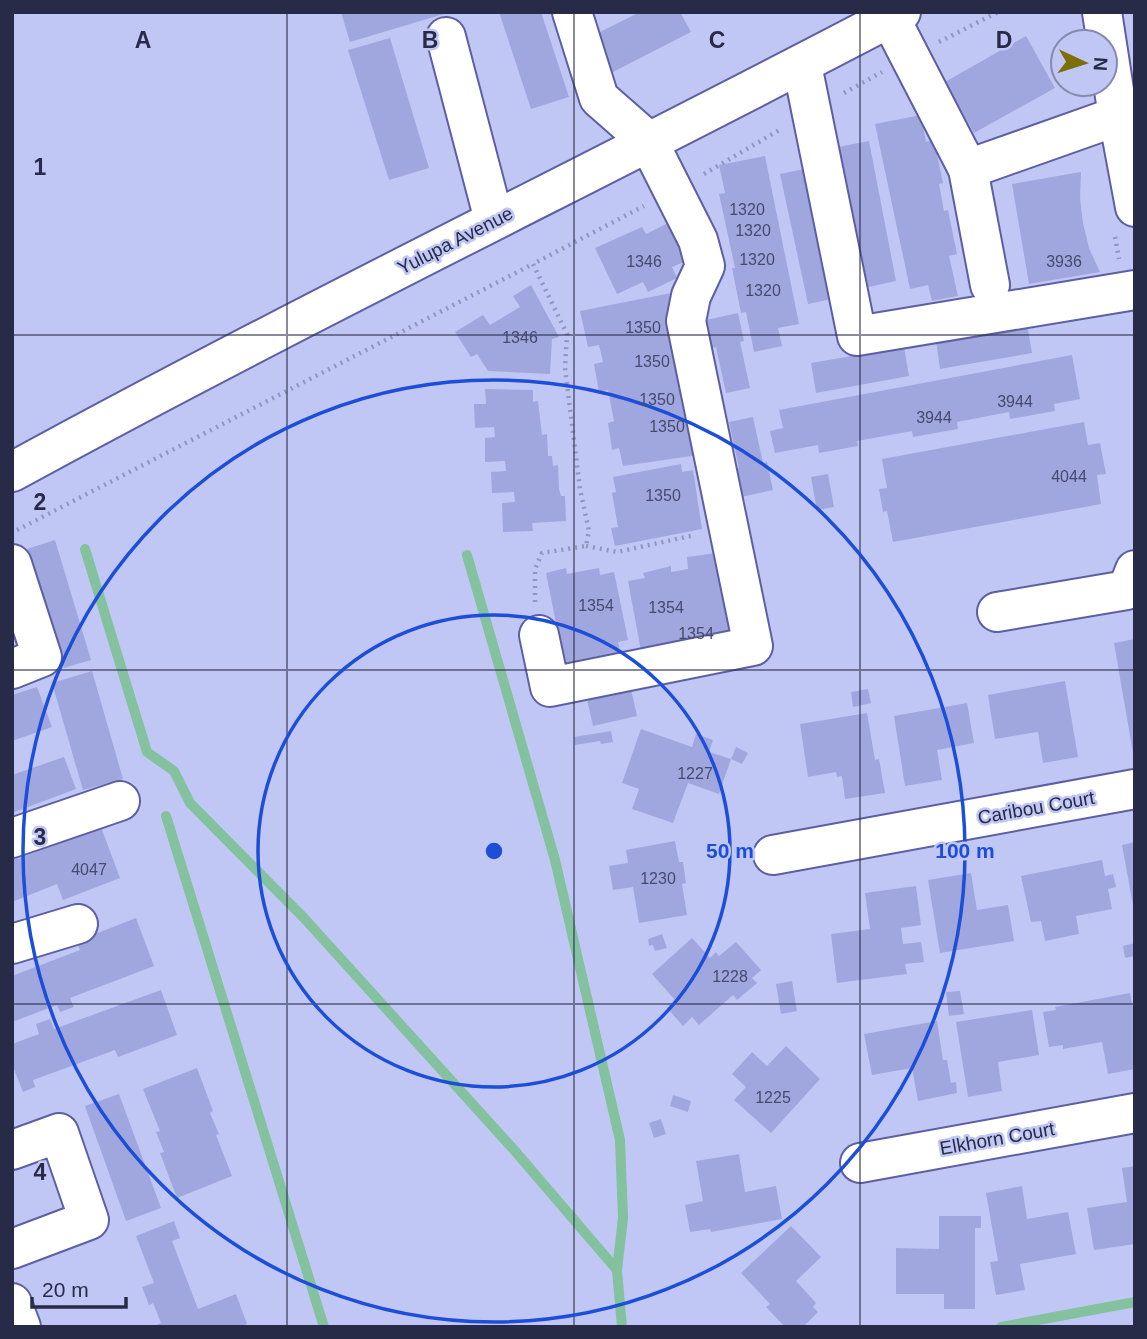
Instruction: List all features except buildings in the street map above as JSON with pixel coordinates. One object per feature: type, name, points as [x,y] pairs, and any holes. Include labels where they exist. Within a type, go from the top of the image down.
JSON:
[{"type":"street","points":[[539,635],[550,687],[753,646],[686,321],[691,296],[705,266],[698,240],[649,141],[598,98],[572,12]]},
{"type":"street","points":[[1102,12],[1118,116],[1132,170],[1135,207]]},
{"type":"street","points":[[895,15],[968,169],[990,285]]},
{"type":"street","name":"Yulupa Avenue","points":[[12,472],[126,410],[895,15]]},
{"type":"street","points":[[446,37],[494,220]]},
{"type":"street","points":[[802,65],[857,336],[1135,290]]},
{"type":"street","points":[[968,169],[1118,116]]},
{"type":"street","points":[[12,564],[42,657],[12,669]]},
{"type":"street","points":[[997,612],[1127,590],[1135,570]]},
{"type":"street","name":"Caribou Court","points":[[773,855],[1135,789]]},
{"type":"street","points":[[12,838],[120,801]]},
{"type":"street","points":[[12,944],[78,924]]},
{"type":"street","name":"Elkhorn Court","points":[[860,1163],[1135,1113]]},
{"type":"street","points":[[12,1150],[59,1133],[89,1220],[12,1249]]},
{"type":"street","points":[[12,1303],[21,1327]]},
{"type":"path","points":[[12,532],[54,513],[673,191],[811,111]]},
{"type":"path","points":[[533,264],[567,334],[565,368],[580,489],[589,531],[586,546]]},
{"type":"path","points":[[539,635],[534,599],[535,569],[542,553],[586,546],[617,552],[697,534]]},
{"type":"waterway","points":[[85,549],[147,752],[174,771],[190,803],[304,918],[515,1151],[617,1270]]},
{"type":"waterway","points":[[467,555],[555,860],[620,1140],[623,1218],[617,1270],[622,1327]]},
{"type":"waterway","points":[[166,816],[324,1327]]},
{"type":"waterway","points":[[1001,1327],[1135,1302]]}]
